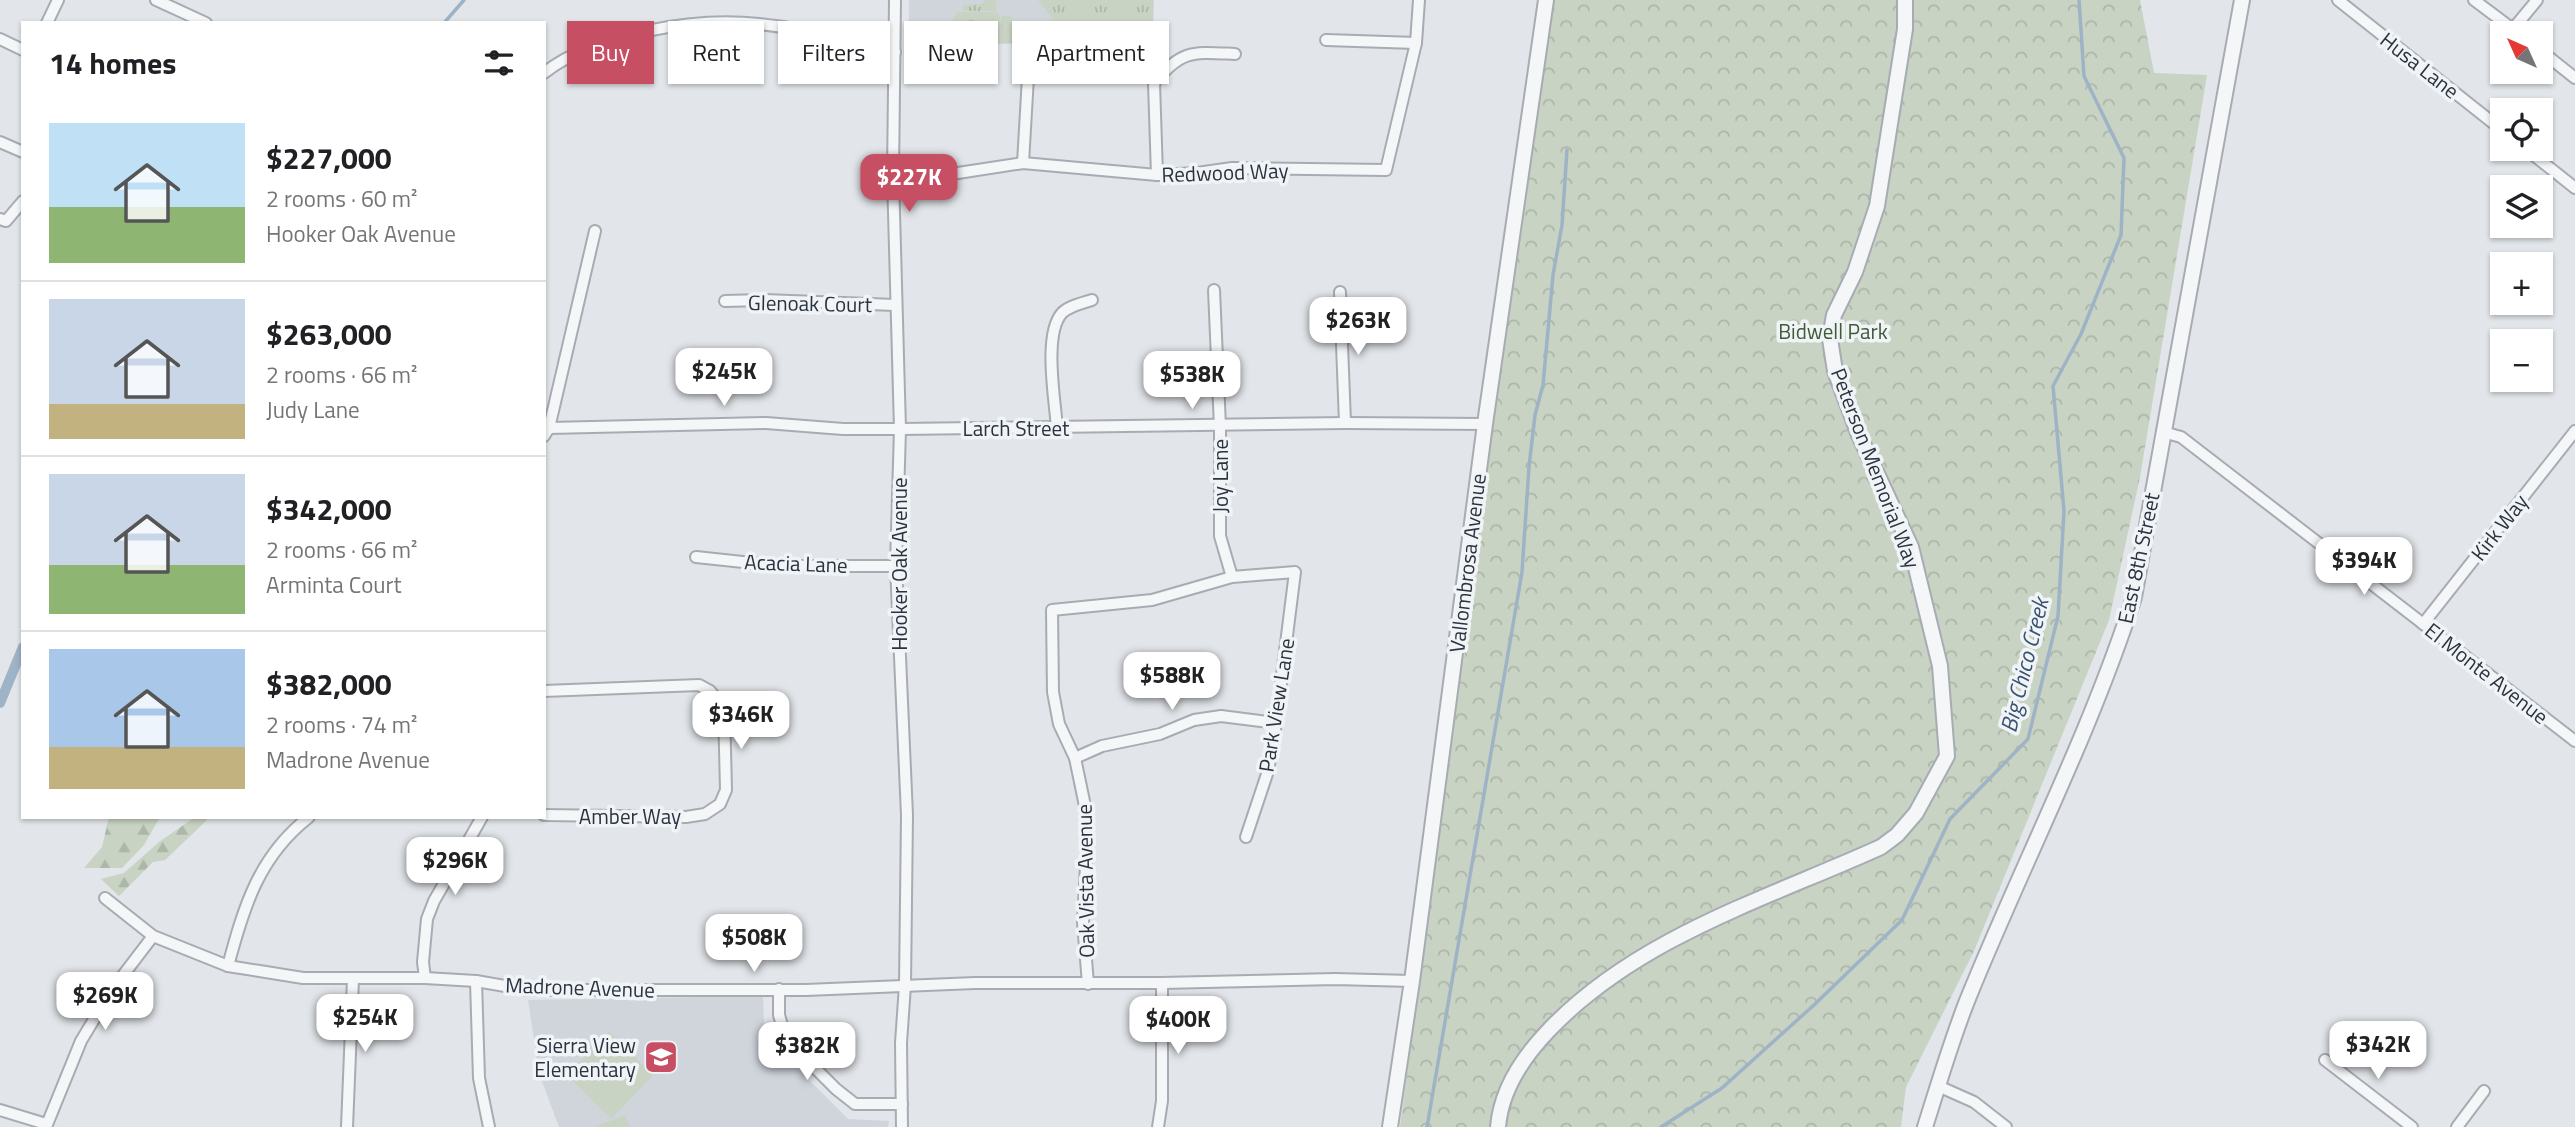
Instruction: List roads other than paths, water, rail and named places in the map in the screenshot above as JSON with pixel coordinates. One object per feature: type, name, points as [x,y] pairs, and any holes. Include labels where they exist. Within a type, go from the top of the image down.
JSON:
[{"type":"street","points":[[48,21],[58,0]]},
{"type":"street","points":[[156,0],[202,21]]},
{"type":"street","name":"Hooker Oak Avenue","points":[[895,0],[893,176],[900,429],[896,566],[907,815],[905,985],[901,1043],[902,1127]]},
{"type":"street","name":"Redwood Way","points":[[893,176],[944,175],[1023,163],[1157,175],[1231,168],[1386,170],[1416,43],[1419,0]]},
{"type":"street","name":"Vallombrosa Avenue","points":[[1390,1127],[1412,981],[1485,424],[1546,0]]},
{"type":"street","name":"Peterson Memorial Way","points":[[1498,1127],[1509,1088],[1521,1064],[1571,1007],[1609,977],[1701,924],[1881,847],[1897,835],[1916,813],[1947,756],[1940,666],[1911,547],[1858,435],[1835,372],[1830,339],[1834,315],[1855,272],[1877,206],[1905,29],[1905,0]]},
{"type":"street","name":"East 8th Street","points":[[1925,1127],[1968,998],[2119,643],[2134,597],[2242,0]]},
{"type":"street","name":"Husa Lane","points":[[2338,0],[2490,120]]},
{"type":"street","points":[[2474,0],[2502,21]]},
{"type":"street","points":[[2523,21],[2537,0]]},
{"type":"street","points":[[546,72],[578,53],[611,40],[648,31],[697,25],[745,23],[788,28],[848,47],[895,52]]},
{"type":"street","points":[[0,39],[21,49]]},
{"type":"street","points":[[1326,40],[1416,43]]},
{"type":"street","points":[[1157,175],[1154,83],[1171,62],[1195,52],[1235,54]]},
{"type":"street","points":[[2553,61],[2575,78]]},
{"type":"street","points":[[1023,163],[1028,84]]},
{"type":"street","points":[[0,142],[21,151]]},
{"type":"street","points":[[2541,161],[2575,188]]},
{"type":"street","points":[[3,220],[21,203]]},
{"type":"street","points":[[546,432],[595,231]]},
{"type":"street","name":"Joy Lane","points":[[1214,290],[1220,427],[1220,536],[1232,577]]},
{"type":"street","points":[[1340,292],[1345,423]]},
{"type":"street","points":[[1057,428],[1052,348],[1054,324],[1063,312],[1079,303],[1092,300]]},
{"type":"street","name":"Glenoak Court","points":[[725,301],[895,305]]},
{"type":"street","name":"Larch Street","points":[[546,432],[766,423],[843,429],[1485,424]]},
{"type":"street","name":"Kirk Way","points":[[2423,624],[2575,431]]},
{"type":"street","name":"El Monte Avenue","points":[[2163,432],[2181,437],[2575,741]]},
{"type":"street","name":"Acacia Lane","points":[[696,557],[781,566],[896,566]]},
{"type":"street","name":"Oak Vista Avenue","points":[[1088,984],[1083,922],[1087,847],[1085,806],[1075,758],[1059,724],[1053,692],[1052,610],[1152,600],[1232,577],[1295,572]]},
{"type":"street","name":"Park View Lane","points":[[1246,836],[1268,771],[1295,572]]},
{"type":"street","name":"Amber Way","points":[[546,691],[699,685],[710,691],[724,708],[726,790],[720,804],[705,814],[686,817],[546,815]]},
{"type":"street","points":[[1075,758],[1102,746],[1160,734],[1194,720],[1221,716],[1276,723]]},
{"type":"street","points":[[228,966],[257,879],[281,842],[307,819]]},
{"type":"street","points":[[425,978],[423,962],[427,919],[434,901],[481,819]]},
{"type":"street","name":"Madrone Avenue","points":[[105,898],[153,936],[228,966],[303,978],[425,978],[476,981],[528,990],[779,989],[1335,978],[1412,981]]},
{"type":"street","points":[[0,1110],[46,1125],[81,1041],[111,991],[153,936]]},
{"type":"street","points":[[347,1127],[353,979]]},
{"type":"street","points":[[476,981],[479,1079],[489,1127]]},
{"type":"street","points":[[1158,1127],[1161,1101],[1162,983]]},
{"type":"street","points":[[779,989],[779,1015],[786,1039],[836,1089],[855,1104],[902,1104]]},
{"type":"street","points":[[2325,1060],[2412,1127]]},
{"type":"street","points":[[1938,1086],[1974,1102],[2006,1127]]},
{"type":"street","points":[[2457,1127],[2484,1091]]},
{"type":"waterway","points":[[446,21],[464,0]]},
{"type":"waterway","name":"Big Chico Creek","points":[[1661,1127],[1722,1088],[1902,920],[1950,819],[2028,739],[2058,616],[2064,511],[2053,386],[2081,334],[2121,235],[2124,158],[2084,76],[2079,0]]},
{"type":"waterway","points":[[1427,1127],[1522,572],[1529,467],[1535,415],[1543,385],[1553,275],[1562,225],[1567,150]]},
{"type":"waterway","points":[[0,703],[21,652]]},
{"type":"place","name":"Sierra View Elementary","points":[[661,1057]]},
{"type":"park label","name":"Bidwell Park","points":[[1833,331]]}]
